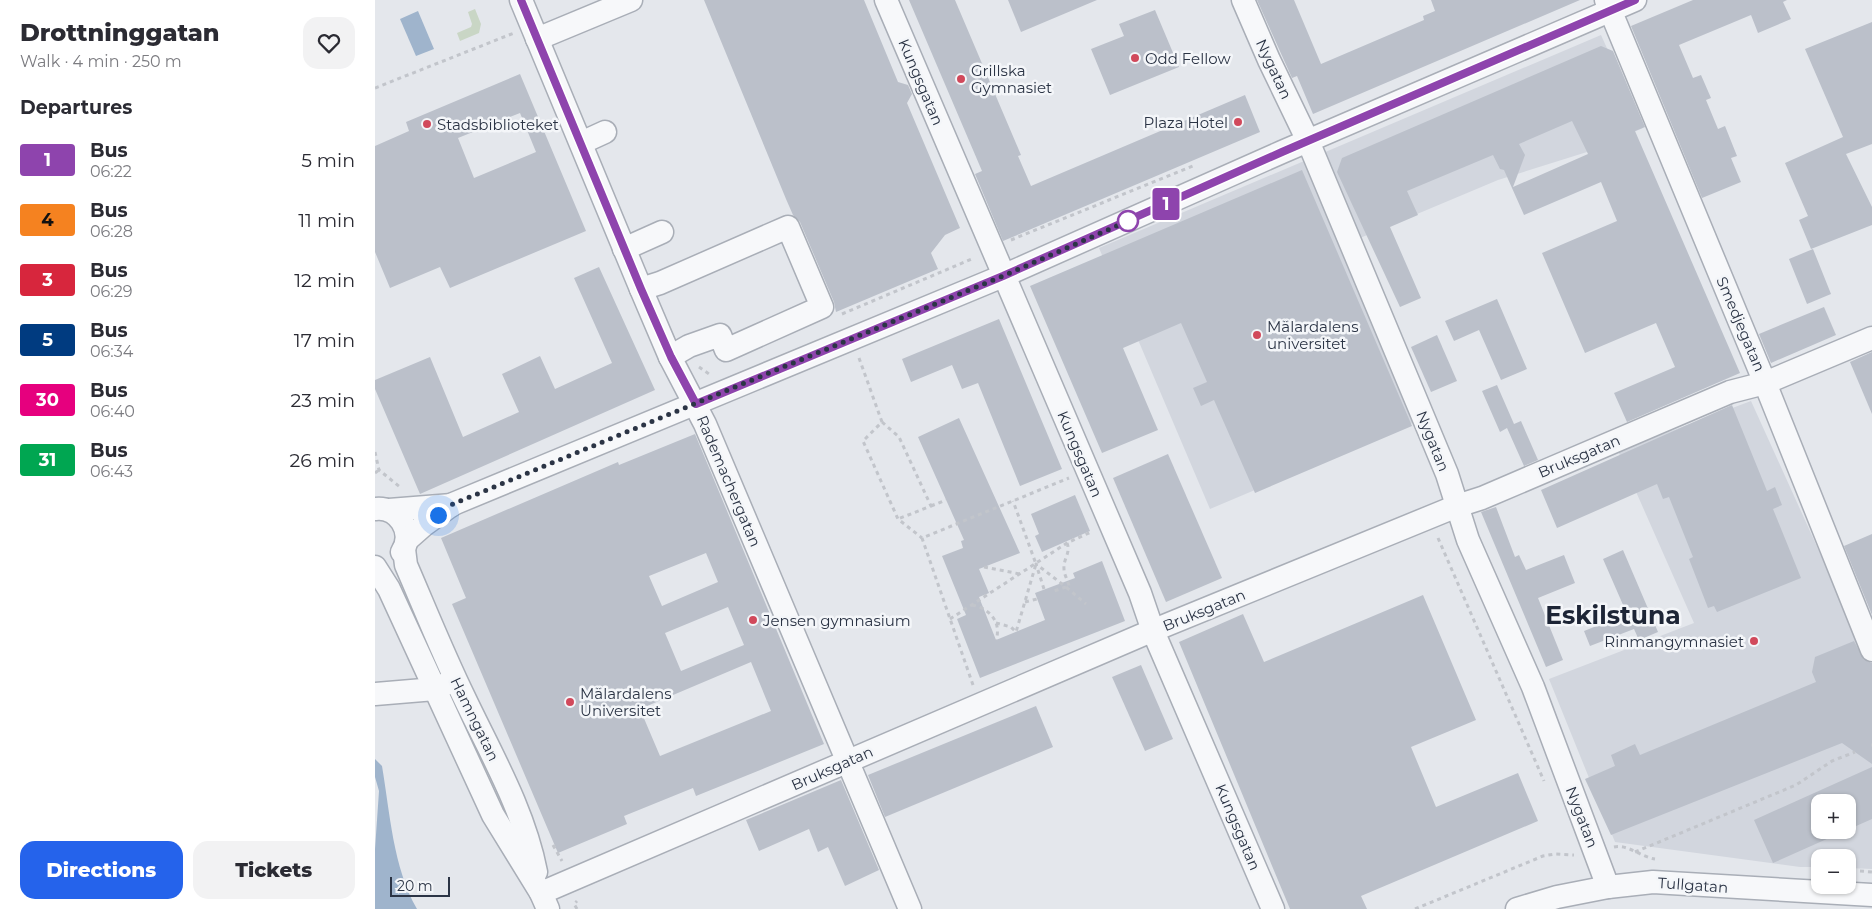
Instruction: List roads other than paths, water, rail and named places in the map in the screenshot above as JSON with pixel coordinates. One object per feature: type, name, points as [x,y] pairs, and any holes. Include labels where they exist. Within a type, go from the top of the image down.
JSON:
[{"type":"street","name":"Rademachergatan","points":[[521,0],[641,289],[671,357],[696,404],[910,909]]},
{"type":"street","points":[[535,32],[631,0]]},
{"type":"street","name":"Kungsgatan","points":[[886,0],[1140,593],[1153,631],[1273,909]]},
{"type":"street","name":"Nygatan","points":[[1243,0],[1269,60],[1308,141],[1447,474],[1467,540],[1533,687],[1608,887]]},
{"type":"street","points":[[375,565],[391,561],[399,556],[405,544],[423,525],[453,504],[1003,276],[1608,6],[1635,0]]},
{"type":"street","name":"Smedjegatan","points":[[1608,6],[1765,383],[1872,650]]},
{"type":"street","points":[[581,143],[605,132]]},
{"type":"street","points":[[641,289],[788,227],[822,307],[726,350],[719,335],[689,346],[671,357]]},
{"type":"street","points":[[624,249],[662,232]]},
{"type":"street","name":"Bruksgatan","points":[[544,901],[847,761],[1153,631],[1460,516],[1482,498],[1730,392],[1765,383],[1872,338]]},
{"type":"street","points":[[380,508],[453,504]]},
{"type":"street","name":"Hamngatan","points":[[380,508],[403,522],[406,531],[405,566],[456,680],[515,802],[533,854],[544,901]]},
{"type":"street","name":"Hamngatan","points":[[375,565],[389,589],[493,815],[544,901]]},
{"type":"street","points":[[375,694],[435,690],[456,680]]},
{"type":"street","name":"Tullgatan","points":[[1517,909],[1557,897],[1608,887],[1653,882],[1872,895]]},
{"type":"water","points":[[418,11],[434,49],[416,56],[400,19]]},
{"type":"water","points":[[375,759],[382,766],[397,858],[409,893],[417,909],[375,909],[375,849],[379,791],[375,777]]},
{"type":"place","name":"Odd Fellow","points":[[1135,58]]},
{"type":"place","name":"Grillska Gymnasiet","points":[[961,79]]},
{"type":"place","name":"Plaza Hotel","points":[[1238,122]]},
{"type":"place","name":"Stadsbiblioteket","points":[[427,124]]},
{"type":"place","name":"Mälardalens universitet","points":[[1257,335]]},
{"type":"place","name":"Jensen gymnasium","points":[[753,620]]},
{"type":"place","name":"Rinmangymnasiet","points":[[1754,641]]},
{"type":"place","name":"Mälardalens Universitet","points":[[570,702]]},
{"type":"district","name":"Eskilstuna","points":[[1613,615]]}]
